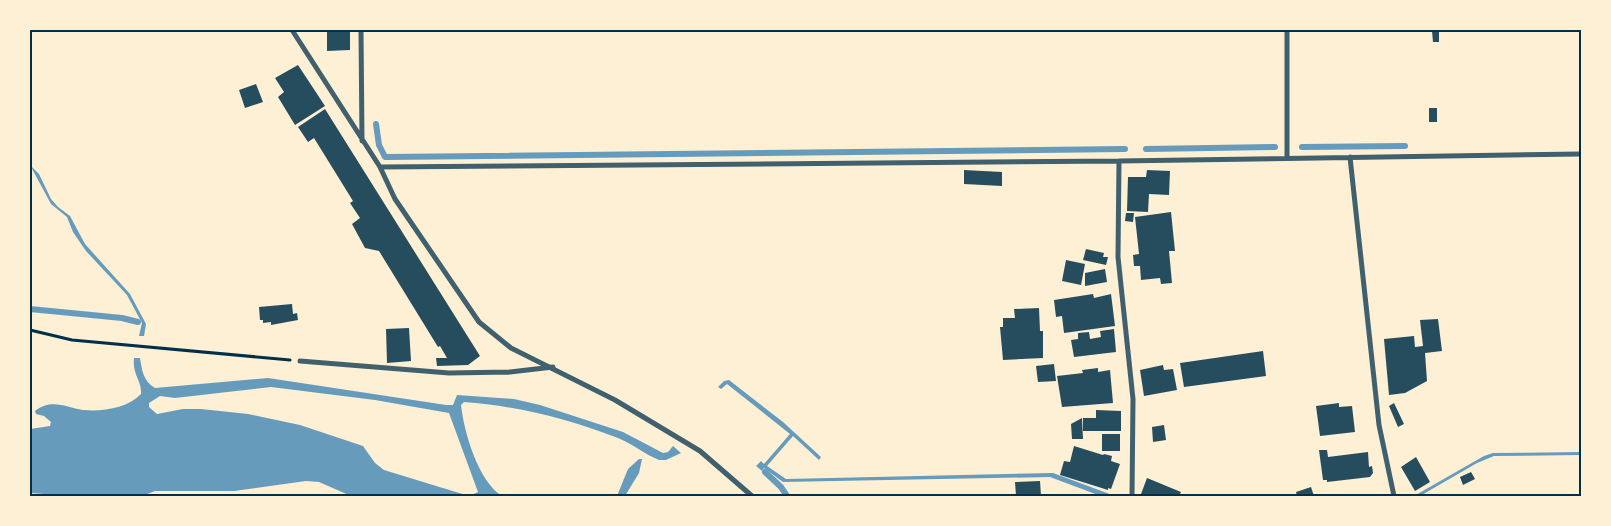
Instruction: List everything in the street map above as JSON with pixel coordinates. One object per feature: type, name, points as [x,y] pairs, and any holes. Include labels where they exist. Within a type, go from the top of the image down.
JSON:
[{"type":"street","points":[[292,30],[362,142],[380,167],[395,199],[479,322],[512,348],[553,367],[615,400],[700,451],[752,496]]},
{"type":"street","points":[[360,30],[362,142]]},
{"type":"street","points":[[1287,30],[1287,157]]},
{"type":"street","points":[[380,167],[1119,161],[1581,154]]},
{"type":"street","points":[[1350,157],[1378,426],[1394,496]]},
{"type":"street","points":[[1119,161],[1118,257],[1133,399],[1132,496]]},
{"type":"street","points":[[300,361],[449,373],[510,372],[553,367]]},
{"type":"path","points":[[30,330],[72,340],[300,361]]},
{"type":"water","points":[[30,165],[39,174],[51,199],[70,216],[85,244],[130,294],[146,324],[144,336],[139,336],[142,323],[127,295],[86,251],[73,232],[67,217],[51,204]]},
{"type":"water","points":[[134,358],[140,358],[142,371],[146,379],[155,388],[268,378],[446,405],[453,405],[457,395],[514,399],[540,405],[623,432],[663,453],[668,452],[673,446],[681,453],[666,460],[659,460],[623,440],[580,425],[523,410],[464,402],[461,405],[465,428],[479,468],[493,489],[502,496],[469,496],[351,496],[319,482],[306,481],[234,491],[155,491],[142,496],[73,496],[30,493],[30,429],[50,426],[51,422],[44,416],[36,414],[35,411],[41,407],[53,404],[83,410],[98,410],[114,408],[129,403],[141,394]],"holes":[[[271,387],[375,400],[449,413],[478,492],[469,496],[384,470],[375,463],[363,446],[300,425],[248,414],[201,409],[183,409],[157,414],[149,407],[149,403],[160,396],[175,398]]]},
{"type":"water","points":[[729,380],[783,422],[821,457],[819,460],[793,436],[767,466],[786,479],[1053,473],[1115,496],[1098,495],[1050,477],[783,482],[764,468],[762,471],[756,466],[761,461],[764,464],[790,434],[727,384],[721,389],[718,387],[724,381]]},
{"type":"water","points":[[1581,452],[1581,455],[1494,456],[1477,463],[1420,496],[1414,496],[1484,456],[1493,453]]},
{"type":"water","points":[[639,459],[642,459],[639,473],[625,496],[617,496],[628,469]]},
{"type":"building","points":[[327,30],[350,30],[350,50],[327,51]]},
{"type":"building","points":[[1432,31],[1439,31],[1439,42],[1433,42]]},
{"type":"building","points":[[298,65],[325,106],[295,125],[278,97],[284,92],[275,78]]},
{"type":"building","points":[[256,84],[263,102],[245,108],[239,90]]},
{"type":"building","points":[[1429,108],[1437,108],[1437,122],[1429,122]]},
{"type":"building","points":[[325,109],[480,356],[468,365],[437,366],[436,358],[447,358],[440,346],[438,347],[379,251],[365,248],[352,224],[360,218],[350,203],[353,201],[314,138],[308,142],[298,127]]},
{"type":"building","points":[[964,170],[1002,172],[1002,186],[964,184]]},
{"type":"building","points":[[1147,170],[1170,171],[1169,195],[1149,194],[1148,212],[1127,211],[1128,177],[1146,177]]},
{"type":"building","points":[[1171,212],[1175,251],[1169,251],[1172,283],[1161,284],[1160,278],[1141,280],[1140,266],[1134,266],[1133,255],[1139,254],[1135,217]]},
{"type":"building","points":[[1126,213],[1134,213],[1133,222],[1125,221]]},
{"type":"building","points":[[1086,249],[1104,253],[1103,257],[1108,257],[1106,265],[1083,260]]},
{"type":"building","points":[[1066,260],[1085,264],[1081,285],[1062,281]]},
{"type":"building","points":[[1105,269],[1107,282],[1085,286],[1085,273]]},
{"type":"building","points":[[1093,294],[1094,298],[1111,294],[1115,326],[1064,333],[1062,316],[1056,317],[1054,300]]},
{"type":"building","points":[[292,304],[293,314],[297,313],[298,320],[271,325],[271,322],[263,323],[263,320],[260,320],[259,307]]},
{"type":"building","points":[[1039,308],[1040,331],[1043,331],[1043,358],[1003,360],[1000,327],[1003,327],[1003,318],[1015,318],[1014,309]]},
{"type":"building","points":[[1438,319],[1442,351],[1425,353],[1427,381],[1405,393],[1389,395],[1384,339],[1414,336],[1415,347],[1423,346],[1420,320]]},
{"type":"building","points":[[409,328],[411,361],[387,363],[386,329]]},
{"type":"building","points":[[1114,329],[1116,352],[1074,357],[1071,340],[1078,339],[1078,333],[1089,332],[1090,339],[1101,337],[1100,331]]},
{"type":"building","points":[[1263,351],[1266,376],[1184,387],[1180,363]]},
{"type":"building","points":[[1054,364],[1056,381],[1038,382],[1036,366]]},
{"type":"building","points":[[1163,365],[1164,370],[1173,369],[1177,390],[1144,396],[1140,370]]},
{"type":"building","points":[[1098,368],[1098,372],[1110,370],[1113,403],[1062,407],[1057,376],[1083,373],[1082,370]]},
{"type":"building","points":[[1339,403],[1339,407],[1352,406],[1355,432],[1320,436],[1316,406]]},
{"type":"building","points":[[1394,403],[1404,424],[1398,427],[1389,406]]},
{"type":"building","points":[[1096,410],[1121,411],[1121,431],[1083,431],[1083,418],[1096,418]]},
{"type":"building","points":[[1082,418],[1083,439],[1072,439],[1071,424]]},
{"type":"building","points":[[1164,425],[1166,440],[1153,442],[1152,427]]},
{"type":"building","points":[[1102,434],[1120,434],[1120,451],[1102,451]]},
{"type":"building","points":[[1074,446],[1112,456],[1111,461],[1120,464],[1111,489],[1108,488],[1108,490],[1060,475],[1064,461],[1070,462]]},
{"type":"building","points":[[1319,450],[1327,450],[1328,457],[1368,452],[1369,467],[1372,466],[1373,473],[1370,477],[1327,482],[1327,480],[1323,480]]},
{"type":"building","points":[[1416,457],[1430,482],[1415,491],[1401,467]]},
{"type":"building","points":[[1471,472],[1475,479],[1463,485],[1460,477]]},
{"type":"building","points":[[1147,478],[1181,492],[1179,496],[1146,496],[1141,494]]},
{"type":"building","points":[[1040,481],[1041,496],[1016,496],[1015,482]]},
{"type":"building","points":[[1311,487],[1314,496],[1297,496],[1296,492]]},
{"type":"waterway","points":[[376,124],[379,145],[385,157],[1125,149]]},
{"type":"waterway","points":[[1302,147],[1405,146]]},
{"type":"waterway","points":[[1146,149],[1275,147]]},
{"type":"waterway","points":[[30,309],[122,318],[138,322]]},
{"type":"waterway","points":[[765,472],[781,487],[787,496]]}]
